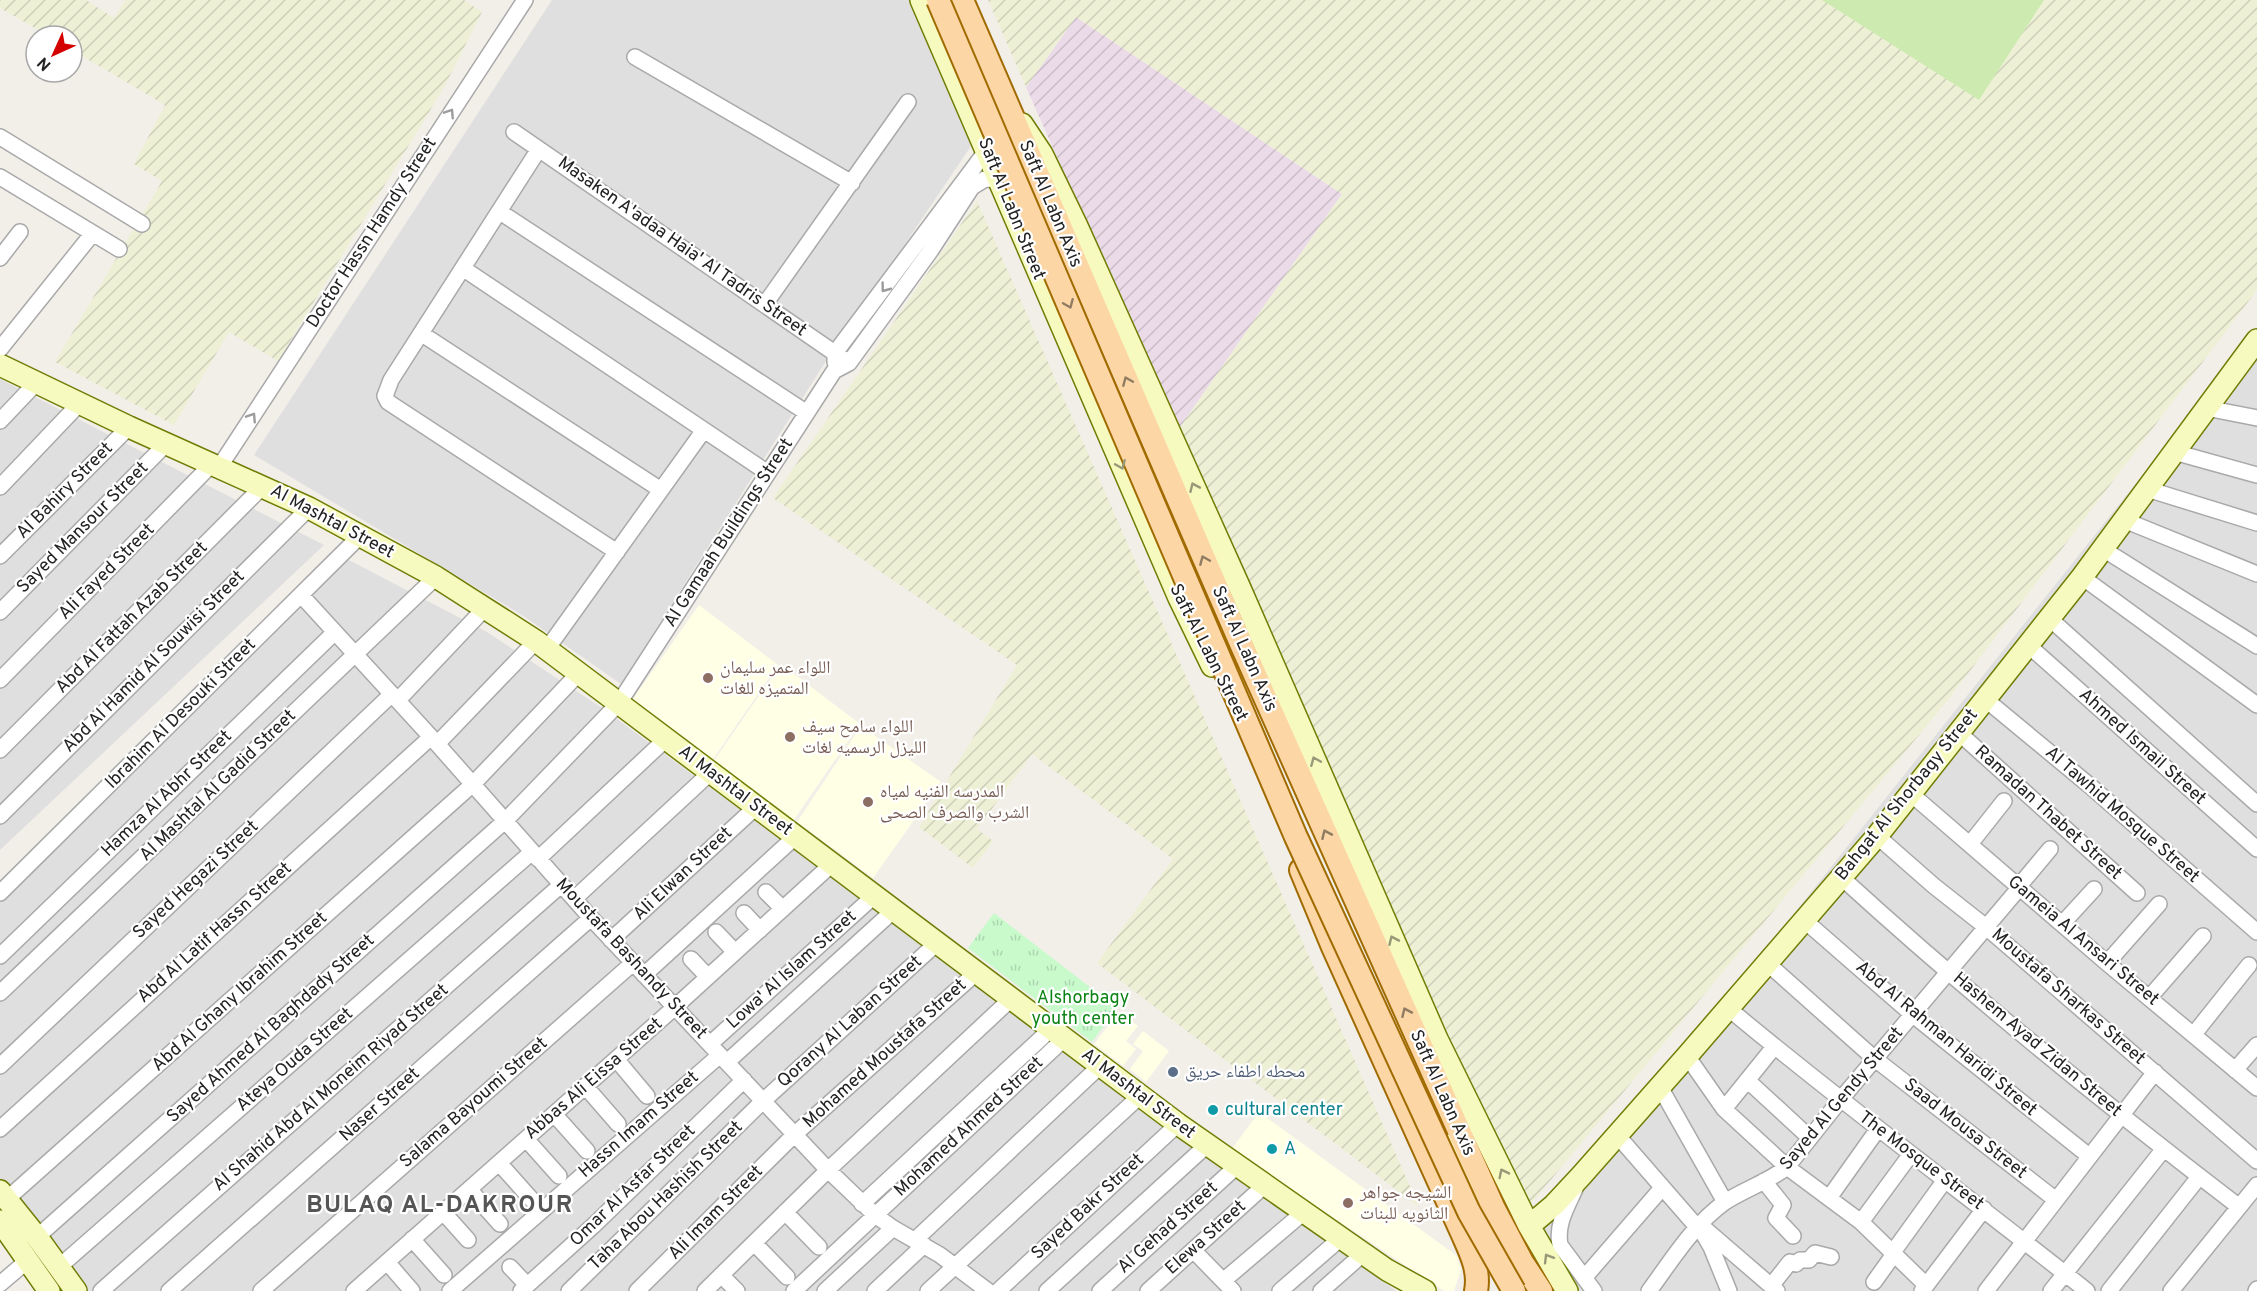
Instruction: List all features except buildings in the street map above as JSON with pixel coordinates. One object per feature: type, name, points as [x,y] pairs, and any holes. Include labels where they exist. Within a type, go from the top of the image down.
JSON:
[{"type":"main road","name":"Saft Al Labn Axis","points":[[938,0],[1296,837],[1469,1212],[1514,1291]]},
{"type":"main road","name":"Saft Al Labn Axis","points":[[962,0],[1242,646],[1489,1198],[1522,1262],[1541,1291]]},
{"type":"main road","points":[[1296,837],[1306,885],[1463,1235],[1478,1279],[1476,1291]]},
{"type":"street","name":"Doctor Hassn Hamdy Street","points":[[217,465],[525,0]]},
{"type":"street","name":"Saft Al Labn Street","points":[[921,0],[1179,598],[1224,689],[1299,823],[1490,1229],[1526,1291]]},
{"type":"street","points":[[635,57],[852,183]]},
{"type":"street","points":[[765,304],[908,102]]},
{"type":"street","points":[[1008,108],[1042,154],[1077,224],[1437,1039],[1528,1226],[1576,1285],[1594,1291]]},
{"type":"street","name":"Masaken A'adaa Haia' Al Tadris Street","points":[[514,132],[849,363]]},
{"type":"street","points":[[0,137],[142,224]]},
{"type":"street","points":[[539,149],[386,389],[385,396],[388,402],[617,552]]},
{"type":"street","points":[[835,353],[987,150]]},
{"type":"street","points":[[0,177],[119,249]]},
{"type":"street","name":"Al Gamaah Buildings Street","points":[[505,821],[622,700],[834,371],[849,363],[931,250],[972,187],[985,179],[999,180]]},
{"type":"street","points":[[500,212],[807,413]]},
{"type":"street","points":[[0,258],[20,232]]},
{"type":"street","points":[[0,349],[93,233]]},
{"type":"street","points":[[464,269],[768,473]]},
{"type":"street","points":[[422,334],[661,490]]},
{"type":"street","name":"Bahgat Al Shorbagy Street","points":[[1528,1226],[1554,1205],[1581,1176],[1877,836],[2082,577],[2206,408],[2255,346]]},
{"type":"street","name":"Al Gamaah Buildings Street","points":[[834,371],[835,353]]},
{"type":"street","name":"Al Mashtal Street","points":[[0,365],[129,427],[309,508],[436,577],[542,645],[579,673],[622,700],[666,739],[710,773],[1178,1124],[1387,1270],[1425,1291]]},
{"type":"street","points":[[0,421],[36,382]]},
{"type":"street","points":[[0,487],[80,403]]},
{"type":"street","points":[[2206,408],[2257,418]]},
{"type":"street","name":"Al Bahiry Street","points":[[0,556],[129,427]]},
{"type":"street","name":"Abd Al Latif Hassn Street","points":[[0,1129],[542,645],[617,552],[704,430]]},
{"type":"street","name":"Sayed Mansour Street","points":[[0,612],[167,443]]},
{"type":"street","points":[[2174,452],[2257,475]]},
{"type":"street","name":"Ali Fayed Street","points":[[0,680],[217,465]]},
{"type":"street","name":"Abd Al Fattah Azab Street","points":[[0,750],[263,486]]},
{"type":"street","points":[[2147,489],[2257,523]]},
{"type":"street","name":"Abd Al Hamid Al Souwisi Street","points":[[0,816],[309,508]]},
{"type":"street","points":[[2124,520],[2257,574]]},
{"type":"street","name":"Ibrahim Al Desouki Street","points":[[0,893],[361,535]]},
{"type":"street","points":[[2103,549],[2257,646]]},
{"type":"street","name":"Al Mashtal Al Gadid Street","points":[[0,993],[357,655],[436,577]]},
{"type":"street","points":[[2082,577],[2257,705]]},
{"type":"street","name":"Moustafa Bashandy Street","points":[[301,595],[611,940],[828,1170],[874,1215],[955,1266],[988,1291]]},
{"type":"street","name":"Sayed Hegazi Street","points":[[0,1066],[395,697],[485,608]]},
{"type":"street","points":[[2049,618],[2257,804]]},
{"type":"street","name":"Hamza Al Abhr Street","points":[[0,956],[335,632]]},
{"type":"street","name":"Ahmed Ismail Street","points":[[2028,645],[2257,849]]},
{"type":"street","name":"Abd Al Ghany Ibrahim Street","points":[[4,1195],[472,784],[579,673]]},
{"type":"street","name":"Al Tawhid Mosque Street","points":[[1985,699],[2090,786],[2257,932]]},
{"type":"street","name":"Ramadan Thabet Street","points":[[1958,732],[2137,893]]},
{"type":"street","name":"Ateya Ouda Street","points":[[59,1268],[666,739]]},
{"type":"street","points":[[574,899],[710,773]]},
{"type":"street","name":"Gameia Al Ansari Street","points":[[1910,793],[2107,963],[2257,1088]]},
{"type":"street","points":[[1970,844],[2004,801]]},
{"type":"street","name":"Ali Elwan Street","points":[[611,940],[756,807]]},
{"type":"street","name":"Sayed Ahmed Al Baghdady Street","points":[[37,1237],[505,821]]},
{"type":"street","name":"Moustafa Sharkas Street","points":[[1877,836],[2257,1161]]},
{"type":"street","points":[[644,975],[795,837]]},
{"type":"street","name":"Sayed Al Gendy Street","points":[[1649,1291],[1696,1227],[1725,1202],[1787,1167],[2050,849]]},
{"type":"street","name":"Abbas Ali Eissa Street","points":[[354,1291],[675,1007],[832,864]]},
{"type":"street","name":"Hashem Ayad Zidan Street","points":[[1841,877],[1949,972],[2163,1150],[2238,1206]]},
{"type":"street","name":"Al Shahid Abd Al Moneim Riyad Street","points":[[101,1291],[561,885]]},
{"type":"street","points":[[2062,924],[2094,889]]},
{"type":"street","points":[[766,892],[783,909]]},
{"type":"street","name":"Lowa' Al Islam Street","points":[[719,1054],[874,896]]},
{"type":"street","points":[[2107,963],[2159,904]]},
{"type":"street","points":[[719,1054],[893,911]]},
{"type":"street","points":[[744,913],[760,930]]},
{"type":"street","name":"Naser Street","points":[[169,1291],[591,918]]},
{"type":"street","name":"Abd Al Rahman Haridi Street","points":[[1804,920],[1913,1015],[2089,1156]]},
{"type":"street","points":[[716,932],[735,952]]},
{"type":"street","points":[[2149,998],[2203,936]]},
{"type":"street","name":"Qorany Al Laban Street","points":[[763,1101],[937,944]]},
{"type":"street","points":[[691,959],[708,977]]},
{"type":"street","name":"Salama Bayoumi Street","points":[[261,1291],[633,963]]},
{"type":"street","name":"Saad Mousa Street","points":[[1767,963],[1875,1059],[2056,1200]]},
{"type":"street","points":[[2194,1034],[2249,965]]},
{"type":"street","name":"Mohamed Moustafa Street","points":[[795,1134],[976,973]]},
{"type":"street","points":[[705,1291],[828,1170],[1011,999]]},
{"type":"street","name":"The Mosque Street","points":[[1728,1008],[1841,1100],[1984,1209],[2086,1291]]},
{"type":"street","points":[[862,1204],[1057,1034]]},
{"type":"street","name":"Mohamed Ahmed Street","points":[[790,1284],[874,1215],[1057,1034]]},
{"type":"street","points":[[2235,1070],[2257,1045]]},
{"type":"street","points":[[1725,1109],[1774,1047]]},
{"type":"street","name":"Hassn Imam Street","points":[[450,1291],[719,1054]]},
{"type":"street","points":[[1687,1056],[1725,1109],[1787,1167],[1861,1221],[1924,1288],[1984,1209]]},
{"type":"street","points":[[616,1059],[647,1096]]},
{"type":"street","points":[[874,1291],[1100,1066]]},
{"type":"street","points":[[1986,1291],[2155,1072]]},
{"type":"street","name":"Omar Al Asfar Street","points":[[524,1288],[593,1226],[744,1080]]},
{"type":"street","points":[[1747,1080],[1810,1138]]},
{"type":"street","points":[[585,1086],[618,1124]]},
{"type":"street","points":[[1660,1087],[1725,1202]]},
{"type":"street","points":[[928,1291],[1140,1096]]},
{"type":"street","name":"Taha Abou Hashish Street","points":[[569,1291],[763,1101]]},
{"type":"street","points":[[554,1113],[587,1152]]},
{"type":"street","name":"Sayed Bakr Street","points":[[998,1291],[1178,1124]]},
{"type":"street","points":[[1829,1198],[1878,1129]]},
{"type":"street","name":"Ali Imam Street","points":[[637,1291],[795,1134]]},
{"type":"street","points":[[1617,1135],[1708,1241],[1723,1288]]},
{"type":"street","points":[[526,1139],[559,1176]]},
{"type":"street","points":[[1047,1291],[1207,1145]]},
{"type":"street","points":[[2051,1291],[2163,1150]]},
{"type":"street","points":[[1861,1221],[1911,1154]]},
{"type":"street","points":[[499,1163],[532,1200]]},
{"type":"street","name":"Al Gehad Street","points":[[1100,1291],[1237,1166]]},
{"type":"street","points":[[1576,1285],[1558,1237],[1560,1223],[1581,1176]]},
{"type":"street","points":[[2109,1291],[2199,1176]]},
{"type":"street","points":[[1874,1282],[1945,1180]]},
{"type":"street","points":[[1764,1181],[1783,1205],[1776,1218],[1792,1236]]},
{"type":"street","name":"Elewa Street","points":[[1148,1291],[1265,1185]]},
{"type":"street","points":[[2171,1291],[2257,1185]]},
{"type":"street","points":[[1576,1285],[1662,1188]]},
{"type":"street","points":[[469,1189],[500,1224]]},
{"type":"street","points":[[4,1195],[76,1291]]},
{"type":"street","points":[[442,1212],[468,1240]]},
{"type":"street","points":[[785,1212],[819,1247]]},
{"type":"street","points":[[1193,1250],[1228,1286],[1304,1212]]},
{"type":"street","points":[[0,1221],[44,1289]]},
{"type":"street","points":[[1696,1227],[1711,1232],[1774,1289],[1790,1262],[1796,1264],[1802,1260],[1809,1260],[1815,1253],[1831,1257]]},
{"type":"street","points":[[825,1291],[893,1228]]},
{"type":"street","points":[[1280,1291],[1341,1238]]},
{"type":"street","points":[[412,1239],[444,1275]]},
{"type":"street","points":[[754,1243],[790,1284]]},
{"type":"street","points":[[1325,1290],[1364,1253]]},
{"type":"street","points":[[0,1284],[27,1261]]},
{"type":"street","points":[[387,1262],[412,1291]]},
{"type":"street","points":[[510,1267],[524,1288]]},
{"type":"street","points":[[721,1275],[737,1291]]},
{"type":"shaded area","points":[[0,0],[86,0],[114,18],[125,0],[464,0],[482,12],[443,89],[278,361],[229,332],[174,425],[55,362],[162,181],[134,164],[165,105],[84,57],[84,24],[28,24],[0,8]]},
{"type":"shaded area","points":[[552,0],[918,0],[968,115],[971,146],[826,361],[621,684],[522,615],[254,455]]},
{"type":"shaded area","points":[[988,0],[2257,0],[2257,290],[1948,700],[1525,1211],[1178,430],[1342,194],[1076,17],[1026,87]]},
{"type":"shaded area","points":[[1076,17],[1342,194],[1178,430],[1026,87]]},
{"type":"shaded area","points":[[977,201],[1419,1207],[1097,963],[1173,859],[1032,754],[977,829],[993,841],[973,868],[919,827],[1017,665],[773,498]]},
{"type":"shaded area","points":[[2257,331],[2257,1291],[1542,1291],[1521,1257]]},
{"type":"shaded area","points":[[0,379],[324,545],[0,850]]},
{"type":"shaded area","points":[[345,558],[487,632],[602,708],[1396,1291],[81,1291],[0,1181],[0,889]]},
{"type":"shaded area","name":"اللواء عمر سليمان المتميزه للغات","points":[[699,605],[778,665],[711,762],[630,703]]},
{"type":"shaded area","name":"اللواء سامح سيف الليزل الرسميه لغات","points":[[781,664],[860,724],[793,821],[713,762]]},
{"type":"shaded area","name":"المدرسه الفنيه لمياه الشرب والصرف الصحى","points":[[861,726],[941,782],[873,878],[797,822]]},
{"type":"shaded area","points":[[1119,1012],[1138,1026],[1126,1041],[1136,1049],[1123,1066],[1094,1044]]},
{"type":"shaded area","points":[[1143,1031],[1169,1051],[1146,1082],[1130,1069],[1143,1051],[1133,1044]]},
{"type":"shaded area","name":"الشيجه جواهر الثانويه للبنات","points":[[1259,1112],[1457,1256],[1461,1270],[1454,1291],[1444,1291],[1231,1150]]},
{"type":"green space","points":[[1822,0],[2044,0],[1979,100]]},
{"type":"green space","name":"Alshorbagy youth center","points":[[994,913],[1117,1008],[1092,1042],[968,948]]},
{"type":"place","name":"اللواء عمر سليمان المتميزه للغات","points":[[708,678]]},
{"type":"place","name":"اللواء سامح سيف الليزل الرسميه لغات","points":[[790,737]]},
{"type":"place","name":"المدرسه الفنيه لمياه الشرب والصرف الصحى","points":[[868,802]]},
{"type":"place","name":"محطه اطفاء حريق","points":[[1173,1072]]},
{"type":"place","name":"cultural center","points":[[1213,1110]]},
{"type":"place","name":"A","points":[[1272,1149]]},
{"type":"place","name":"الشيجه جواهر الثانويه للبنات","points":[[1348,1203]]},
{"type":"district","name":"BULAQ AL-DAKROUR","points":[[440,1206]]}]
